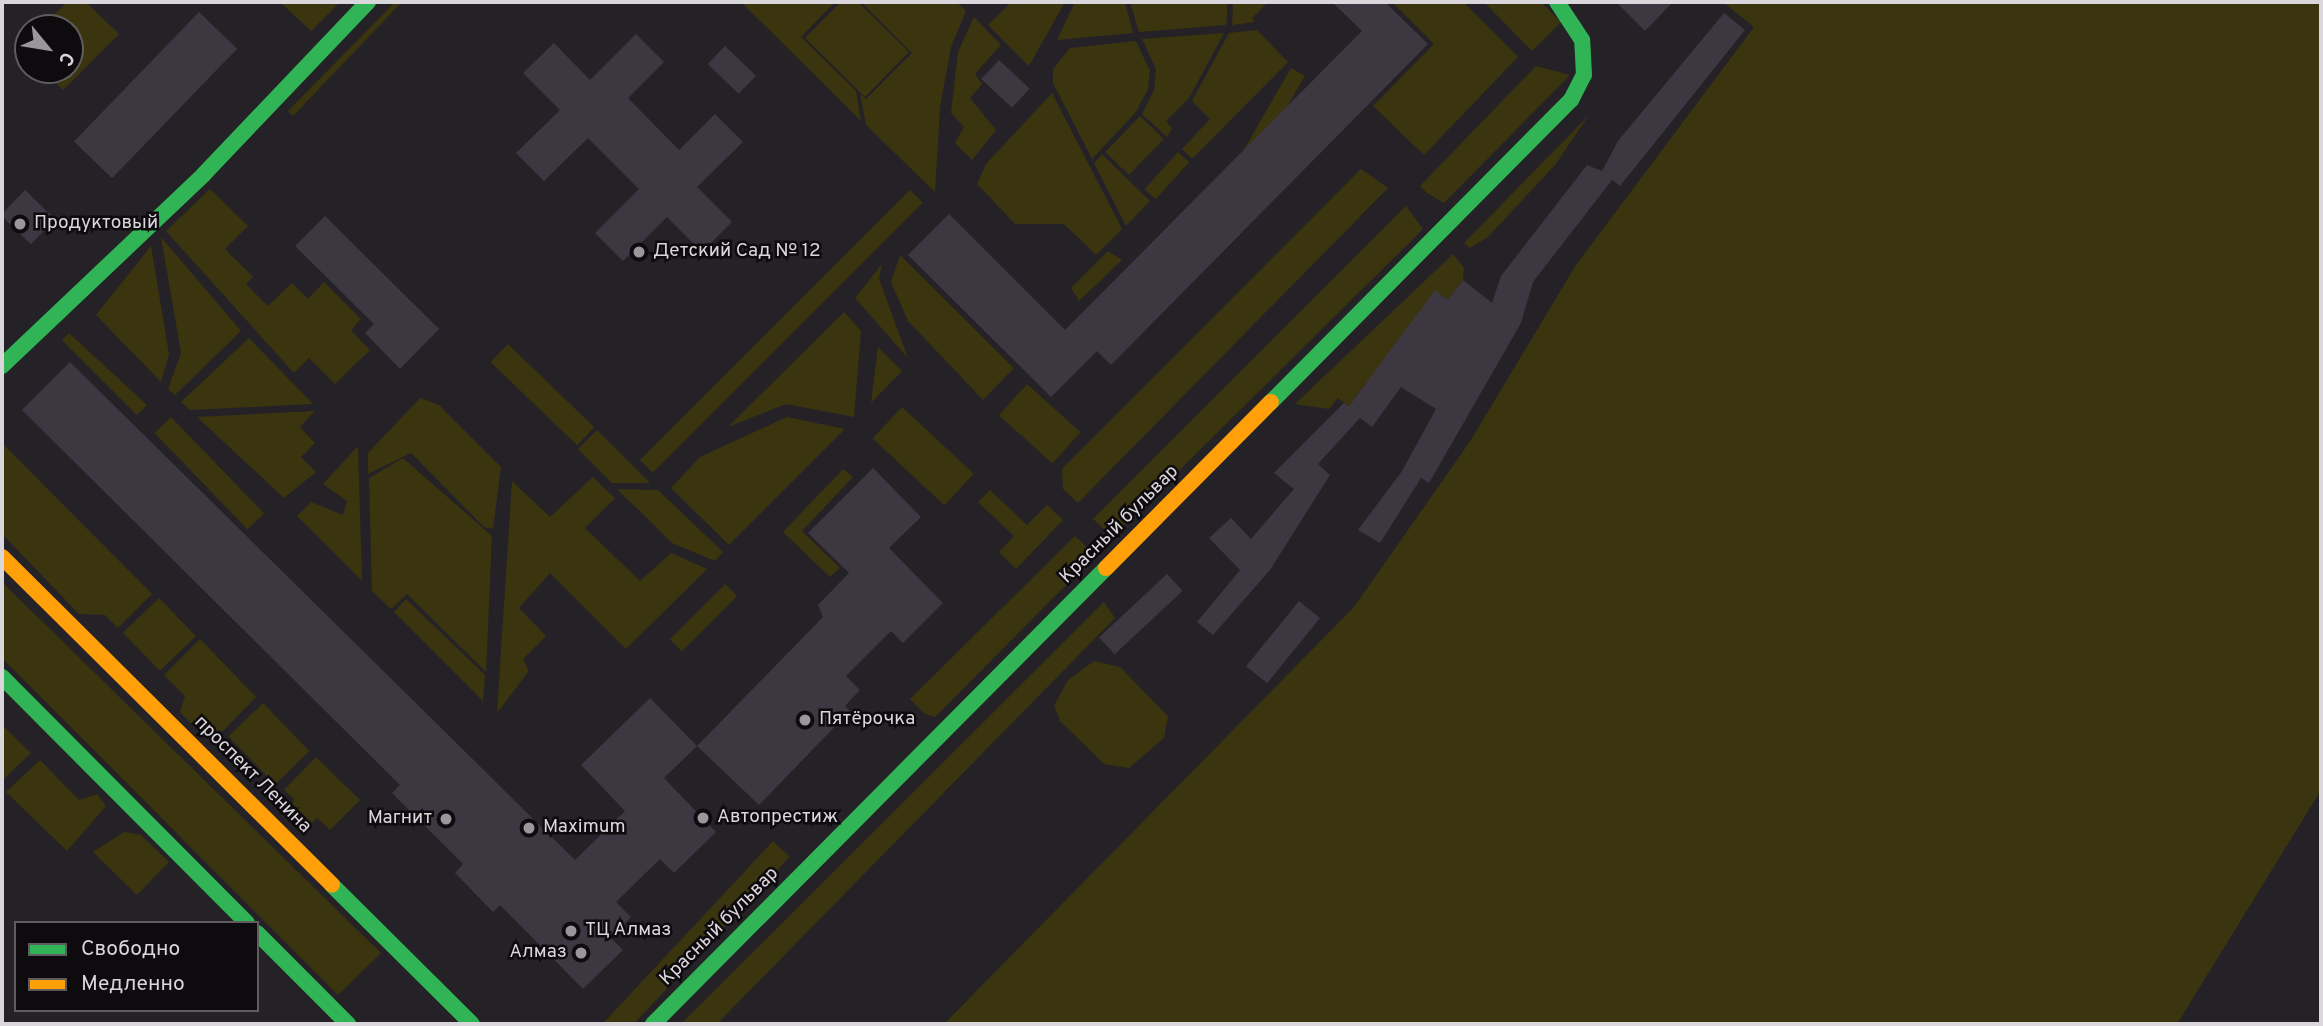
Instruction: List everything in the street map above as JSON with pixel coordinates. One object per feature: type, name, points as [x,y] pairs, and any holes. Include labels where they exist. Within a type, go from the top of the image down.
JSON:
[{"type":"street","points":[[2,366],[204,174],[368,2]]},
{"type":"street","name":"Красный бульвар","points":[[653,1024],[1571,100],[1584,75],[1582,40],[1557,2]]},
{"type":"street","name":"проспект Ленина","points":[[2,557],[472,1024]]},
{"type":"street","points":[[2,677],[245,921]]},
{"type":"street","points":[[259,935],[348,1024]]},
{"type":"shaded area","points":[[67,2],[86,2],[119,34],[84,69],[84,14],[55,14]]},
{"type":"shaded area","points":[[280,2],[340,2],[311,31]]},
{"type":"shaded area","points":[[395,2],[402,2],[293,116],[288,111]]},
{"type":"shaded area","points":[[741,2],[835,2],[801,37],[856,91],[861,121]]},
{"type":"shaded area","points":[[841,2],[858,2],[909,52],[865,97],[805,38]]},
{"type":"shaded area","points":[[861,2],[956,2],[966,11],[951,47],[940,107],[935,192],[866,125],[860,94],[866,99],[912,53]]},
{"type":"shaded area","points":[[1011,2],[1065,2],[1029,66],[988,25]]},
{"type":"shaded area","points":[[1075,2],[1125,2],[1133,33],[1057,40]]},
{"type":"shaded area","points":[[1130,2],[1227,2],[1226,25],[1139,32]]},
{"type":"shaded area","points":[[1233,2],[1268,2],[1252,18],[1255,22],[1232,25]]},
{"type":"shaded area","points":[[1392,2],[1463,2],[1518,57],[1424,155],[1373,106],[1434,44]]},
{"type":"shaded area","points":[[1484,2],[1541,2],[1561,22],[1532,51]]},
{"type":"shaded area","points":[[1723,2],[2321,2],[2321,790],[2177,1024],[944,1024],[1354,607],[1471,440],[1576,265],[1754,27]]},
{"type":"shaded area","points":[[974,17],[1001,45],[975,74],[982,84],[970,98],[996,130],[972,160],[955,143],[964,127],[951,113],[958,52]]},
{"type":"shaded area","points":[[1257,30],[1288,62],[1192,159],[1182,149],[1210,119],[1192,101],[1229,33]]},
{"type":"shaded area","points":[[1224,33],[1189,98],[1166,121],[1172,128],[1167,137],[1142,114],[1154,90],[1156,69],[1142,39]]},
{"type":"shaded area","points":[[1136,41],[1150,71],[1148,89],[1136,112],[1092,159],[1053,83],[1053,69],[1070,48]]},
{"type":"shaded area","points":[[1536,66],[1570,75],[1444,203],[1427,193],[1420,186]]},
{"type":"shaded area","points":[[1291,68],[1305,76],[1183,287],[1169,279]]},
{"type":"shaded area","points":[[57,84],[69,84],[63,90]]},
{"type":"shaded area","points":[[1052,93],[1122,229],[1096,255],[1064,224],[1015,224],[977,184],[986,164]]},
{"type":"shaded area","points":[[1589,115],[1555,165],[1488,237],[1470,248],[1464,243]]},
{"type":"shaded area","points":[[1140,116],[1164,139],[1129,175],[1105,152]]},
{"type":"shaded area","points":[[1178,152],[1189,162],[1156,199],[1145,189]]},
{"type":"shaded area","points":[[1102,154],[1150,201],[1126,226],[1094,163]]},
{"type":"shaded area","points":[[1361,169],[1388,188],[1078,503],[1063,489],[1062,469]]},
{"type":"shaded area","points":[[210,189],[248,226],[225,249],[253,277],[246,284],[268,306],[292,283],[308,299],[324,282],[361,319],[351,330],[370,350],[335,384],[309,358],[294,373],[166,231]]},
{"type":"shaded area","points":[[910,190],[923,203],[653,473],[640,460]]},
{"type":"shaded area","points":[[1406,206],[1423,229],[1115,534],[1093,519]]},
{"type":"shaded area","points":[[161,237],[241,331],[175,395],[168,389],[181,353]]},
{"type":"shaded area","points":[[151,246],[169,354],[161,382],[96,315]]},
{"type":"shaded area","points":[[1108,251],[1122,260],[1079,301],[1071,288]]},
{"type":"shaded area","points":[[1453,254],[1464,268],[1463,280],[1448,300],[1435,291],[1349,406],[1338,398],[1329,409],[1295,404]]},
{"type":"shaded area","points":[[900,255],[1014,368],[983,400],[908,321],[891,282]]},
{"type":"shaded area","points":[[882,264],[879,279],[908,358],[855,298]]},
{"type":"shaded area","points":[[844,312],[861,331],[854,417],[786,404],[728,427]]},
{"type":"shaded area","points":[[69,333],[147,405],[137,415],[62,340]]},
{"type":"shaded area","points":[[249,338],[313,404],[190,410],[181,402]]},
{"type":"shaded area","points":[[508,344],[594,427],[577,445],[491,362]]},
{"type":"shaded area","points":[[878,347],[902,371],[871,403]]},
{"type":"shaded area","points":[[1027,384],[1081,432],[1052,463],[999,415]]},
{"type":"shaded area","points":[[420,398],[439,405],[501,467],[493,529],[484,527],[411,453],[368,474],[368,453]]},
{"type":"shaded area","points":[[902,407],[974,474],[944,505],[873,438]]},
{"type":"shaded area","points":[[315,411],[300,427],[315,443],[301,457],[316,472],[284,498],[197,417]]},
{"type":"shaded area","points":[[171,417],[264,513],[248,529],[154,433]]},
{"type":"shaded area","points":[[787,417],[845,429],[729,545],[671,488],[700,457]]},
{"type":"shaded area","points":[[597,430],[650,483],[612,483],[578,449]]},
{"type":"shaded area","points":[[2,443],[152,594],[118,628],[105,615],[79,614],[2,534]]},
{"type":"shaded area","points":[[358,446],[362,581],[297,516],[311,502],[343,515],[347,501],[323,484]]},
{"type":"shaded area","points":[[403,458],[492,536],[486,672],[407,594],[391,609],[372,591],[369,478]]},
{"type":"shaded area","points":[[843,469],[853,477],[802,531],[840,568],[830,577],[783,532]]},
{"type":"shaded area","points":[[593,477],[615,498],[585,528],[640,581],[671,553],[707,569],[626,649],[550,573],[519,608],[546,636],[523,659],[529,671],[497,713],[512,481],[550,517]]},
{"type":"shaded area","points":[[617,489],[658,490],[723,552],[715,561],[672,543]]},
{"type":"shaded area","points":[[990,490],[1027,525],[1047,505],[1063,520],[1016,569],[999,552],[1014,536],[978,502]]},
{"type":"shaded area","points":[[1075,536],[1090,550],[1090,561],[935,717],[925,714],[910,699]]},
{"type":"shaded area","points":[[2,582],[381,953],[338,995],[2,658]]},
{"type":"shaded area","points":[[725,584],[737,596],[682,651],[670,639]]},
{"type":"shaded area","points":[[159,598],[196,636],[160,671],[123,633]]},
{"type":"shaded area","points":[[406,599],[485,675],[483,701],[394,612]]},
{"type":"shaded area","points":[[1104,602],[1115,618],[717,1024],[681,1024]]},
{"type":"shaded area","points":[[200,639],[256,697],[223,731],[196,728],[180,712],[185,696],[164,675]]},
{"type":"shaded area","points":[[1094,661],[1120,667],[1168,716],[1164,738],[1129,768],[1104,764],[1060,721],[1054,706],[1068,680]]},
{"type":"shaded area","points":[[263,703],[310,751],[275,785],[228,736]]},
{"type":"shaded area","points":[[4,727],[31,753],[2,781],[2,729]]},
{"type":"shaded area","points":[[316,757],[360,800],[330,830],[317,818],[303,832],[287,817],[294,799],[284,790]]},
{"type":"shaded area","points":[[40,760],[79,800],[97,794],[106,806],[67,851],[6,792]]},
{"type":"shaded area","points":[[124,832],[141,835],[169,862],[137,895],[93,852]]},
{"type":"shaded area","points":[[773,841],[790,857],[634,1024],[602,1024]]},
{"type":"building","points":[[1332,2],[1385,2],[1428,44],[1111,365],[1097,351],[1051,397],[908,255],[949,214],[1065,330],[1362,31]]},
{"type":"building","points":[[1616,2],[1673,2],[1645,31]]},
{"type":"building","points":[[199,12],[237,49],[112,178],[74,141]]},
{"type":"building","points":[[1724,13],[1745,30],[1620,186],[1612,180],[1533,282],[1521,323],[1429,483],[1421,478],[1380,543],[1358,530],[1402,471],[1436,409],[1401,387],[1372,427],[1360,418],[1318,464],[1330,475],[1270,570],[1213,635],[1197,622],[1240,570],[1209,538],[1231,518],[1251,539],[1294,489],[1274,473],[1344,403],[1349,406],[1435,290],[1448,300],[1463,280],[1492,303],[1501,276],[1587,165],[1602,171],[1618,141]]},
{"type":"building","points":[[636,34],[664,62],[628,98],[679,150],[715,114],[743,142],[697,187],[732,222],[702,252],[667,217],[623,261],[595,233],[639,189],[588,138],[544,181],[516,153],[560,110],[523,73],[554,43],[590,80]]},
{"type":"building","points":[[725,46],[756,76],[739,94],[708,64]]},
{"type":"building","points":[[999,60],[1030,89],[1012,108],[981,79]]},
{"type":"building","points":[[25,190],[55,219],[31,244],[2,216]]},
{"type":"building","points":[[325,216],[439,329],[400,369],[365,333],[374,324],[295,246]]},
{"type":"building","points":[[70,362],[575,860],[625,811],[581,765],[650,698],[697,746],[664,778],[716,832],[674,873],[660,859],[616,902],[631,917],[611,938],[623,950],[583,989],[500,905],[493,912],[455,873],[463,864],[392,793],[400,785],[22,410]]},
{"type":"building","points":[[873,468],[921,517],[889,548],[943,603],[903,643],[891,631],[846,676],[860,690],[845,706],[850,711],[759,805],[697,746],[823,617],[818,605],[849,573],[808,533]]},
{"type":"building","points":[[1167,574],[1183,591],[1115,654],[1099,637]]},
{"type":"building","points":[[1299,601],[1320,618],[1267,683],[1246,666]]},
{"type":"traffic: fast","points":[[2,366],[204,174],[368,2]]},
{"type":"traffic: fast","points":[[1271,402],[1571,100],[1584,75],[1582,40],[1557,2]]},
{"type":"traffic: fast","points":[[653,1024],[1106,568]]},
{"type":"traffic: fast","points":[[2,677],[245,921]]},
{"type":"traffic: fast","points":[[332,885],[472,1024]]},
{"type":"traffic: fast","points":[[259,935],[348,1024]]},
{"type":"traffic: slow","points":[[1106,568],[1271,402]]},
{"type":"traffic: slow","points":[[2,557],[332,885]]},
{"type":"place","name":"Продуктовый","points":[[20,224]]},
{"type":"place","name":"Детский Сад № 12","points":[[639,252]]},
{"type":"place","name":"Пятёрочка","points":[[805,720]]},
{"type":"place","name":"Автопрестиж","points":[[703,818]]},
{"type":"place","name":"Магнит","points":[[446,819]]},
{"type":"place","name":"Maximum","points":[[529,828]]},
{"type":"place","name":"ТЦ Алмаз","points":[[571,931]]},
{"type":"place","name":"Алмаз","points":[[581,953]]}]
